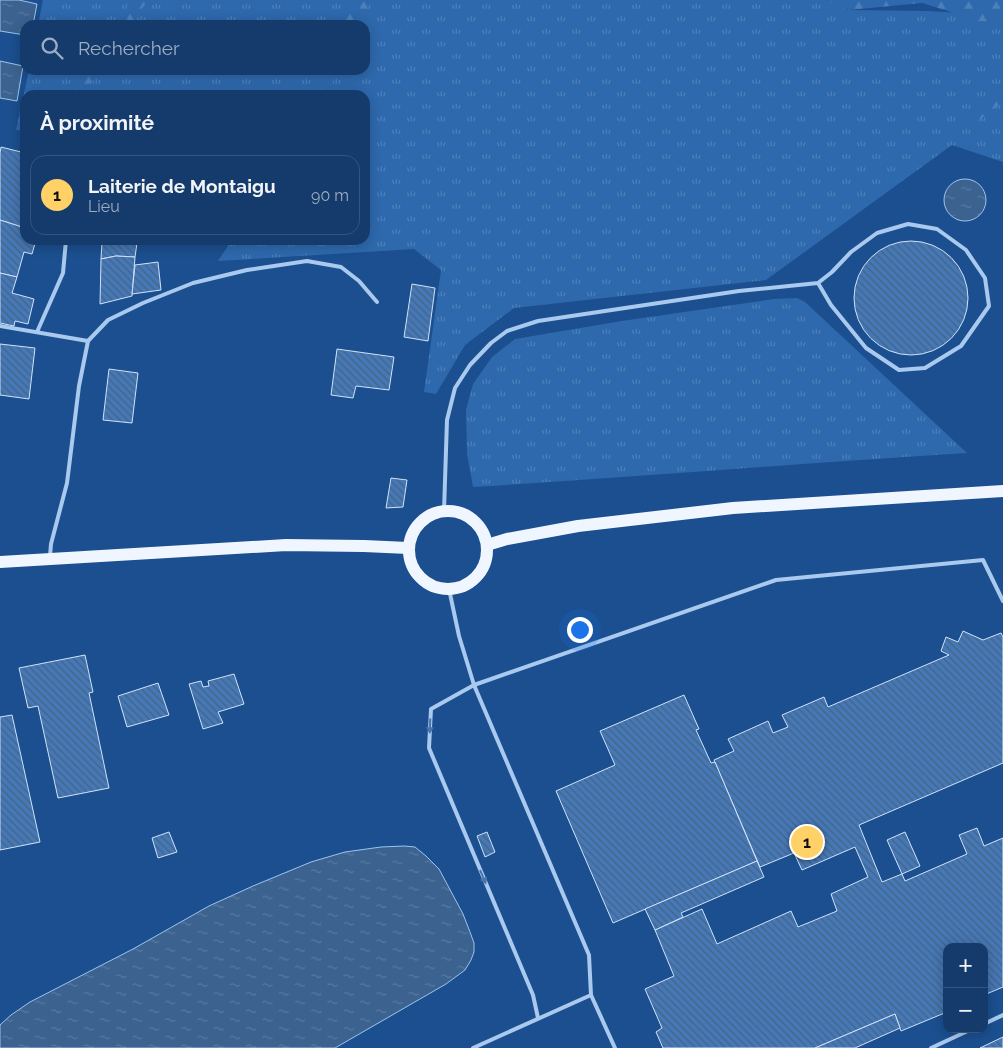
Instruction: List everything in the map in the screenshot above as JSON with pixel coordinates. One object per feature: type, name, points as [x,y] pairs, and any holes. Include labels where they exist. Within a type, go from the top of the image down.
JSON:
[{"type":"main road","points":[[487,545],[507,539],[578,526],[733,508],[1003,491]]},
{"type":"main road","points":[[444,511],[456,511],[477,523],[487,545],[486,558],[481,570],[473,580],[462,587],[449,589],[436,588],[420,578],[410,561],[408,548],[410,537],[419,523],[433,514],[444,511]]},
{"type":"main road","points":[[0,562],[286,545],[408,548]]},
{"type":"lane","points":[[444,511],[447,420],[455,388],[470,365],[491,343],[507,331],[538,321],[739,291],[818,283],[832,272],[851,252],[877,233],[908,224],[937,229],[966,250],[985,278],[989,306],[961,346],[925,368],[899,370],[866,348],[831,305],[818,283]]},
{"type":"lane","points":[[37,332],[63,273],[66,245]]},
{"type":"lane","points":[[50,558],[51,544],[67,483],[79,386],[88,341],[108,320],[143,303],[193,283],[247,270],[307,261],[341,267],[359,281],[377,302]]},
{"type":"lane","points":[[0,326],[88,341]]},
{"type":"lane","points":[[538,1018],[533,996],[429,748],[431,709],[474,685],[776,580],[983,560],[1003,601]]},
{"type":"lane","points":[[449,589],[459,636],[474,685],[590,955],[591,995],[615,1048]]},
{"type":"lane","points":[[473,1048],[591,995]]},
{"type":"lane","points":[[988,1022],[1003,1015]]},
{"type":"lane","points":[[931,1048],[963,1033]]},
{"type":"green space","points":[[43,0],[826,0],[849,10],[929,11],[990,15],[1003,19],[1003,93],[977,120],[1003,102],[1003,162],[952,145],[766,280],[514,308],[465,345],[436,394],[424,392],[441,270],[414,249],[218,261],[229,245],[370,245],[370,90],[25,90],[28,75],[370,75],[370,20],[39,20]]},
{"type":"green space","points":[[132,0],[148,0],[134,20],[120,20]]},
{"type":"green space","points":[[350,0],[371,0],[364,20],[344,20]]},
{"type":"green space","points":[[825,0],[1003,0],[1003,28],[922,3],[849,10]]},
{"type":"green space","points":[[83,75],[96,75],[87,90],[73,90]]},
{"type":"green space","points":[[325,75],[336,75],[328,90],[317,90]]},
{"type":"green space","points":[[1003,89],[1003,102],[975,123],[971,119]]},
{"type":"green space","points":[[20,112],[20,130],[16,130]]},
{"type":"green space","points":[[797,298],[805,302],[967,453],[473,487],[467,454],[466,410],[473,384],[492,357],[515,339],[622,321],[774,299]]},
{"type":"water","points":[[0,0],[19,0],[37,4],[34,20],[20,20],[20,34],[0,31]]},
{"type":"water","points":[[0,61],[20,65],[21,75],[17,101],[0,98]]},
{"type":"water","points":[[969,179],[977,182],[983,188],[986,200],[983,212],[977,218],[961,221],[953,218],[947,212],[944,196],[947,188],[953,182]]},
{"type":"water","points":[[404,846],[415,847],[439,869],[463,914],[474,943],[474,952],[465,970],[446,984],[335,1048],[0,1048],[0,1025],[30,1002],[133,949],[209,906],[311,862],[345,852]]},
{"type":"building","points":[[1,147],[20,152],[20,226],[0,220]]},
{"type":"building","points":[[0,220],[20,226],[20,245],[35,245],[32,254],[24,252],[17,277],[0,273]]},
{"type":"building","points":[[911,241],[933,245],[951,258],[964,276],[968,298],[964,320],[951,338],[933,351],[911,355],[889,351],[871,338],[858,320],[854,298],[858,276],[871,258],[889,245]]},
{"type":"building","points":[[102,245],[137,245],[135,257],[116,256],[101,259]]},
{"type":"building","points":[[116,256],[135,257],[132,296],[100,304],[101,259]]},
{"type":"building","points":[[158,262],[161,290],[132,294],[135,265]]},
{"type":"building","points":[[0,273],[17,277],[12,293],[34,299],[28,324],[15,321],[14,326],[0,323]]},
{"type":"building","points":[[412,284],[435,288],[428,341],[404,337]]},
{"type":"building","points":[[0,344],[35,348],[29,399],[0,395]]},
{"type":"building","points":[[337,349],[394,357],[389,390],[356,386],[353,398],[331,395]]},
{"type":"building","points":[[109,369],[138,373],[132,423],[103,420]]},
{"type":"building","points":[[391,478],[407,480],[403,507],[386,508]]},
{"type":"building","points":[[963,631],[983,640],[1001,633],[1003,637],[1003,763],[859,825],[882,882],[902,874],[905,881],[967,854],[959,835],[977,828],[984,846],[1003,838],[1003,987],[988,993],[988,943],[943,943],[943,1014],[901,1031],[895,1014],[815,1048],[663,1048],[656,1032],[662,1028],[645,989],[674,976],[655,930],[702,909],[717,944],[791,911],[798,927],[837,911],[831,894],[868,877],[855,847],[802,870],[794,853],[760,867],[714,760],[734,751],[728,739],[768,721],[773,733],[788,727],[782,715],[824,697],[828,707],[949,655],[941,651],[946,637],[958,642]]},
{"type":"building","points":[[85,655],[93,692],[89,693],[109,788],[58,798],[38,706],[28,708],[19,668]]},
{"type":"building","points":[[234,674],[244,704],[218,712],[223,723],[203,729],[189,684],[201,681],[203,687],[209,686],[208,681]]},
{"type":"building","points":[[158,683],[169,715],[127,727],[118,696]]},
{"type":"building","points":[[684,695],[699,729],[696,730],[711,763],[715,762],[757,861],[613,923],[556,791],[615,765],[600,731]]},
{"type":"building","points":[[12,715],[40,842],[0,850],[0,717]]},
{"type":"building","points":[[169,832],[177,852],[158,858],[152,838]]},
{"type":"building","points":[[487,832],[495,852],[485,857],[477,836]]},
{"type":"building","points":[[905,832],[920,866],[902,874],[887,840]]},
{"type":"building","points":[[757,861],[764,877],[681,913],[683,917],[655,930],[645,909]]},
{"type":"building","points":[[895,1014],[900,1028],[855,1048],[815,1048]]},
{"type":"building","points":[[1003,1037],[1003,1048],[980,1048]]},
{"type":"place","name":"Laiterie de Montaigu","points":[[807,842]]}]
